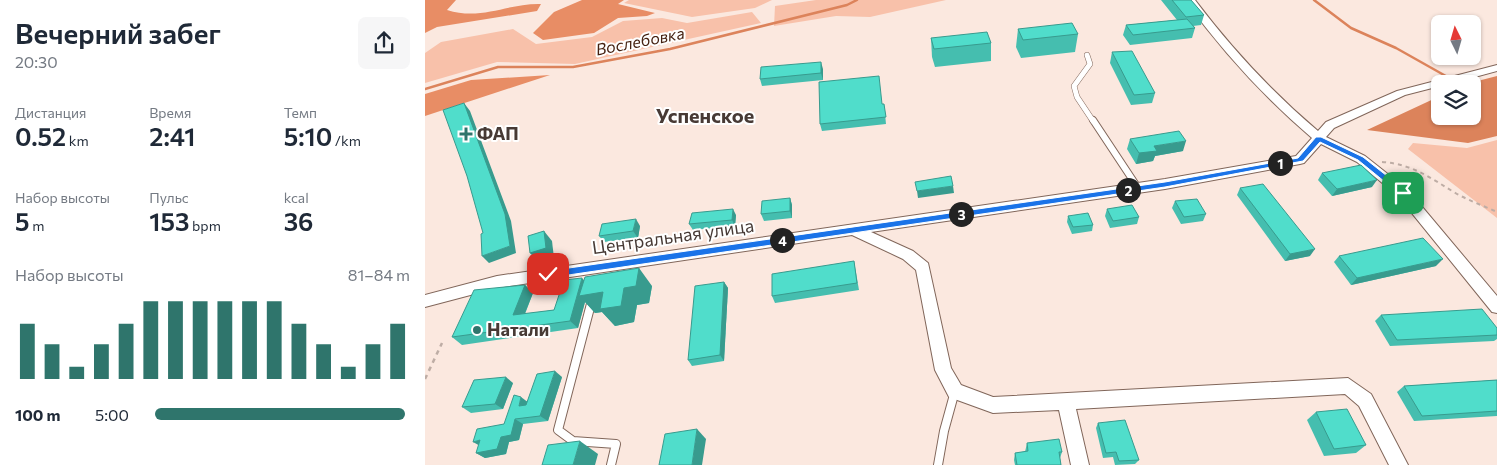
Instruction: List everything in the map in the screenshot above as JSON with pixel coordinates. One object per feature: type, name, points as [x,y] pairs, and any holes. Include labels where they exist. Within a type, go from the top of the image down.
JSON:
[{"type":"street","points":[[1190,0],[1229,51],[1291,114],[1319,138],[1361,158],[1403,193],[1497,307]]},
{"type":"street","name":"Центральная улица","points":[[425,301],[497,282],[599,272],[853,230],[1138,188],[1300,160],[1330,125],[1401,93],[1497,68]]},
{"type":"street","points":[[853,230],[908,255],[923,267],[943,370],[955,391],[993,405],[1348,386],[1365,400],[1399,465]]},
{"type":"street","points":[[1066,401],[1080,465]]},
{"type":"lane","points":[[1087,55],[1091,64],[1074,86],[1077,97],[1138,188]]},
{"type":"lane","points":[[593,295],[558,430],[573,440],[616,444],[611,465]]},
{"type":"lane","points":[[938,465],[944,431],[955,391]]},
{"type":"path","points":[[1361,158],[1406,163],[1437,179],[1464,198],[1497,212]]},
{"type":"path","points":[[425,379],[442,343]]},
{"type":"shaded area","points":[[425,0],[456,0],[447,10],[472,14],[529,4],[541,4],[537,11],[437,27],[425,33]]},
{"type":"shaded area","points":[[582,0],[624,0],[618,4],[655,13],[647,16],[618,18],[594,33],[543,40],[533,33],[554,12]]},
{"type":"shaded area","points":[[629,0],[772,0],[755,8],[692,17],[624,3]]},
{"type":"shaded area","points":[[816,0],[946,0],[870,17],[836,16],[774,26],[775,6]]},
{"type":"shaded area","points":[[752,12],[761,23],[575,64],[497,62],[425,83],[425,53],[441,42],[513,29],[536,44],[592,37],[623,21],[662,18],[687,23]]},
{"type":"shaded area","points":[[550,75],[425,116],[425,94],[471,80]]},
{"type":"shaded area","points":[[1497,76],[1497,136],[1468,143],[1367,130],[1431,100],[1431,125],[1481,125],[1481,80]]},
{"type":"shaded area","points":[[1497,140],[1497,218],[1408,149],[1413,143],[1467,148]]},
{"type":"building","points":[[1172,0],[1191,0],[1204,15],[1186,17]]},
{"type":"building","points":[[1187,19],[1195,28],[1133,35],[1126,25]]},
{"type":"building","points":[[1072,23],[1078,34],[1023,40],[1018,29]]},
{"type":"building","points":[[987,32],[991,43],[934,49],[931,38]]},
{"type":"building","points":[[1132,51],[1155,93],[1134,95],[1112,52]]},
{"type":"building","points":[[821,62],[821,73],[760,79],[761,67]]},
{"type":"building","points":[[879,76],[882,104],[884,104],[886,117],[820,124],[819,82]]},
{"type":"building","points":[[464,103],[505,214],[510,246],[482,256],[481,234],[483,233],[467,176],[443,110]]},
{"type":"building","points":[[1179,131],[1186,141],[1154,146],[1157,151],[1139,153],[1130,139]]},
{"type":"building","points":[[1361,165],[1377,180],[1337,189],[1322,173]]},
{"type":"building","points":[[951,176],[953,186],[917,191],[915,182]]},
{"type":"building","points":[[1263,184],[1315,249],[1290,254],[1240,188]]},
{"type":"building","points":[[790,198],[790,211],[761,214],[762,201]]},
{"type":"building","points":[[1197,199],[1206,214],[1184,217],[1175,201]]},
{"type":"building","points":[[1132,205],[1139,217],[1113,221],[1107,209]]},
{"type":"building","points":[[733,209],[732,220],[689,224],[692,213]]},
{"type":"building","points":[[1088,213],[1093,225],[1073,227],[1068,216]]},
{"type":"building","points":[[636,219],[633,231],[599,236],[602,224]]},
{"type":"building","points":[[544,231],[546,248],[530,253],[528,236]]},
{"type":"building","points":[[1423,238],[1443,259],[1357,278],[1339,256]]},
{"type":"building","points":[[854,261],[857,283],[772,296],[772,274]]},
{"type":"building","points":[[639,268],[636,286],[624,288],[621,306],[600,309],[603,292],[579,296],[585,277]]},
{"type":"building","points":[[582,278],[570,321],[452,337],[474,290],[525,285],[513,315],[554,310],[564,280]]},
{"type":"building","points":[[724,282],[720,355],[688,360],[695,286]]},
{"type":"building","points":[[1482,309],[1497,328],[1497,335],[1397,340],[1381,315]]},
{"type":"building","points":[[555,371],[540,416],[515,419],[511,435],[501,437],[497,449],[476,453],[480,440],[473,442],[477,429],[504,424],[514,395],[521,397],[519,406],[526,405],[537,374]]},
{"type":"building","points":[[506,377],[495,404],[462,407],[474,380]]},
{"type":"building","points":[[1497,380],[1497,411],[1422,416],[1404,386]]},
{"type":"building","points":[[1347,409],[1366,445],[1334,449],[1316,412]]},
{"type":"building","points":[[1125,420],[1139,460],[1119,461],[1116,452],[1106,453],[1098,423]]},
{"type":"building","points":[[697,429],[692,465],[659,465],[665,434]]},
{"type":"building","points":[[1059,439],[1062,452],[1059,452],[1061,465],[1017,465],[1015,453],[1028,451],[1027,443]]},
{"type":"building","points":[[580,441],[573,465],[542,465],[548,445]]},
{"type":"waterway","name":"Вослебовка","points":[[425,89],[498,67],[573,67],[670,49],[847,5],[857,0]]},
{"type":"waterway","points":[[1314,0],[1351,28],[1396,48],[1444,75]]},
{"type":"place","name":"ФАП","points":[[466,134]]},
{"type":"place","name":"Натали","points":[[477,330]]},
{"type":"district","name":"Успенское","points":[[705,116]]},
{"type":"route","points":[[548,274],[1165,184],[1300,160],[1319,138],[1361,158],[1403,193]]}]
